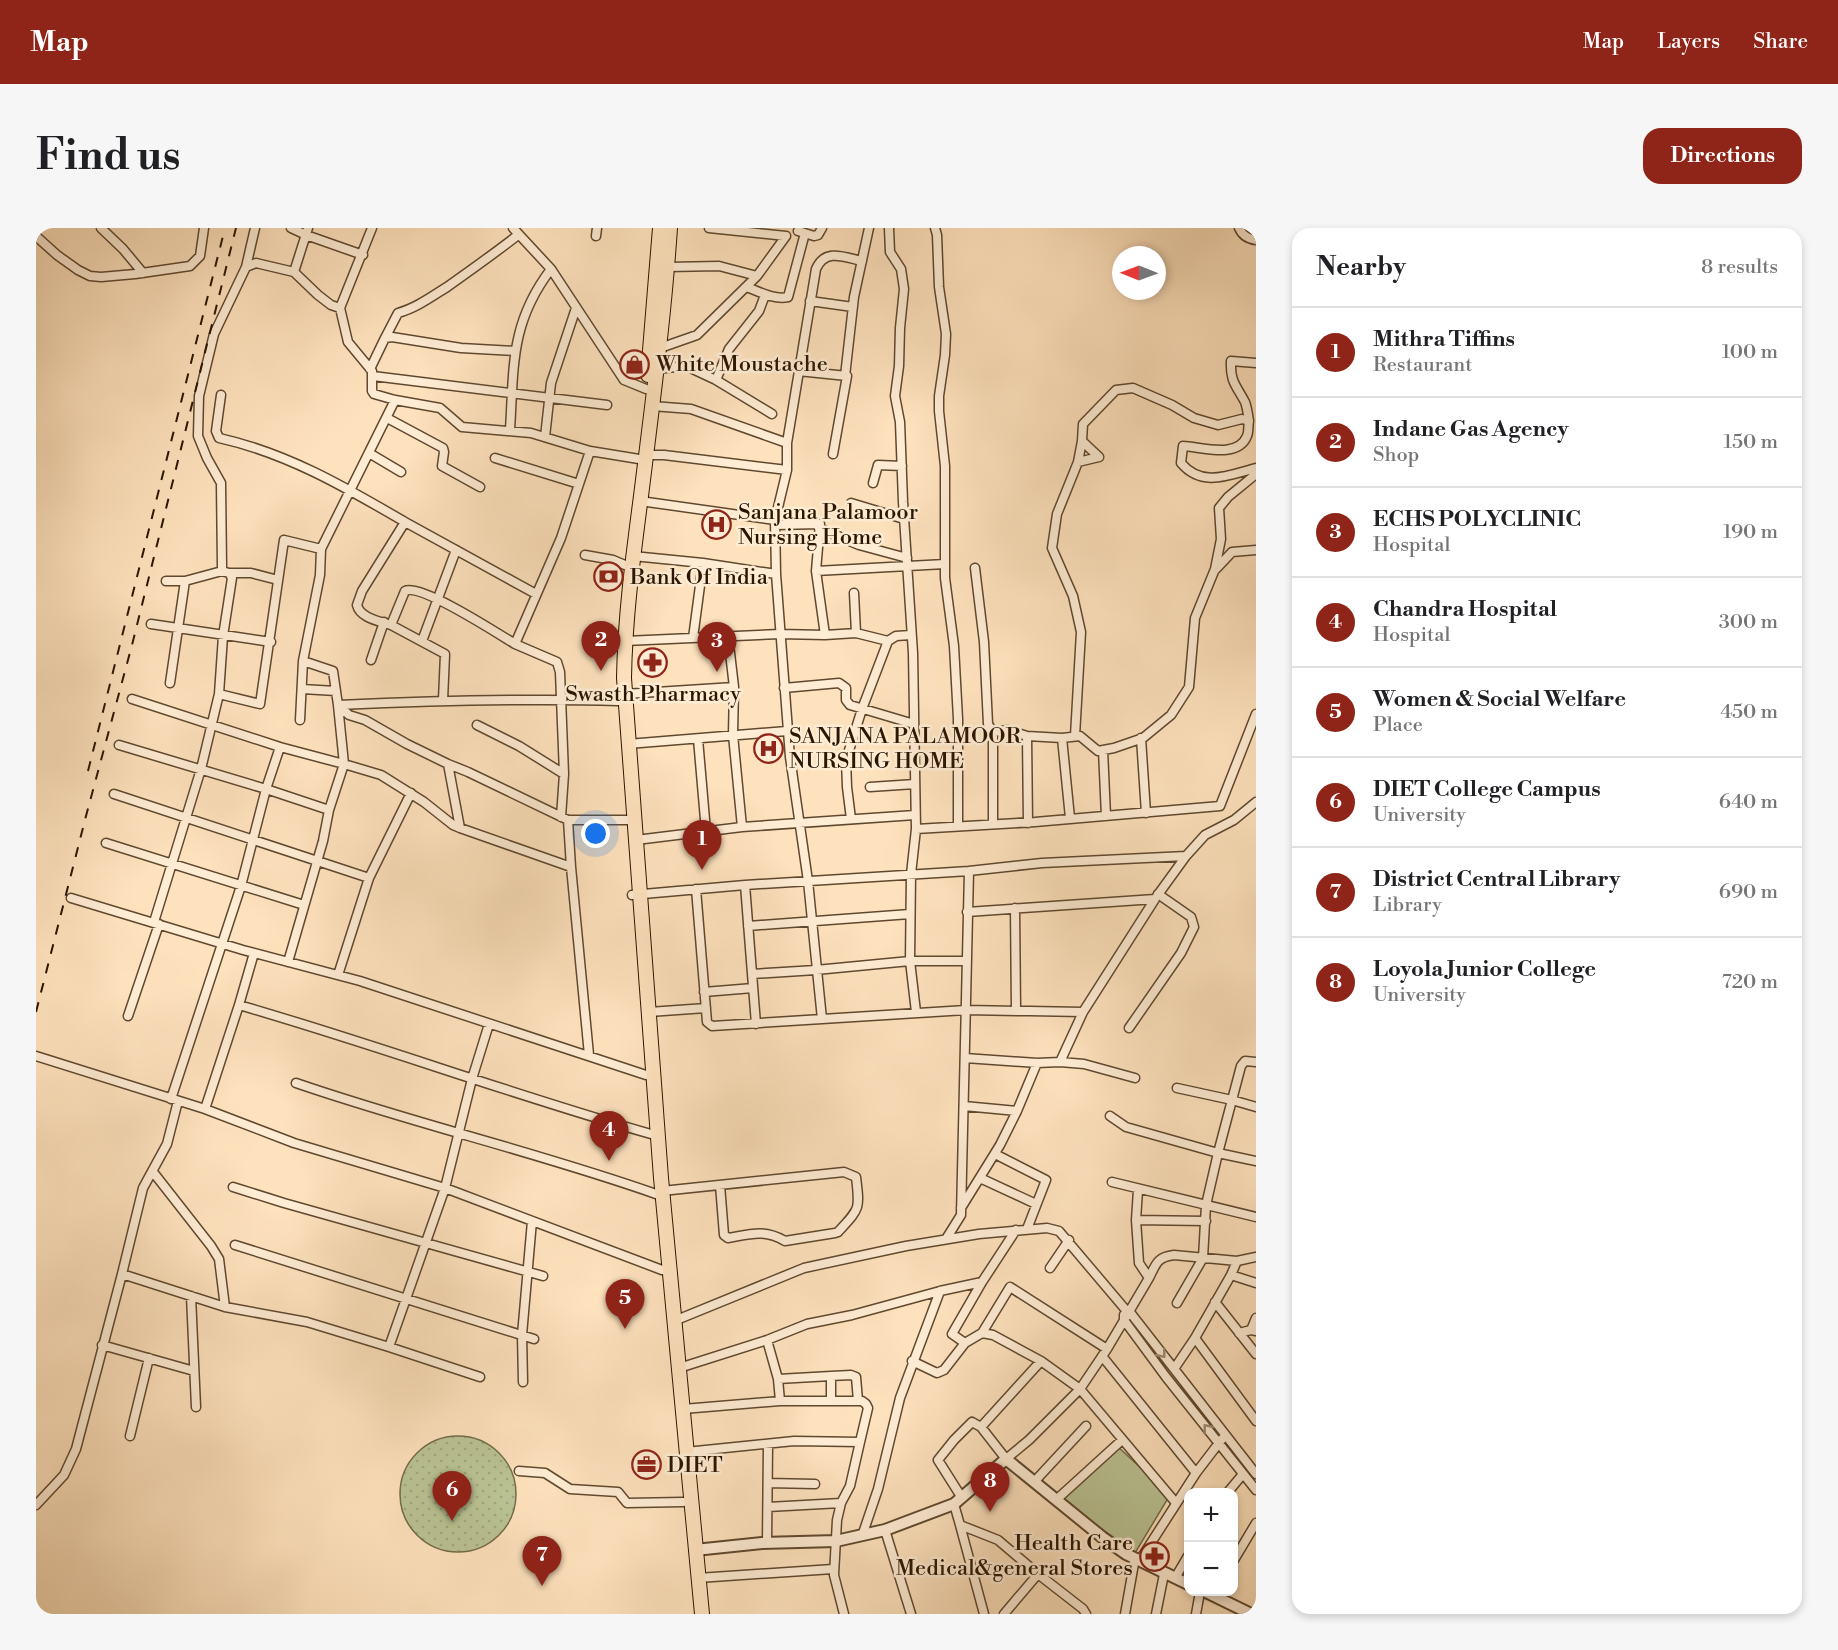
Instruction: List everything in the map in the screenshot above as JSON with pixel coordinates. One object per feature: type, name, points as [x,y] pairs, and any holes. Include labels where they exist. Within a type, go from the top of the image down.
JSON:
[{"type":"highway","points":[[659,1193],[646,1075],[636,895],[636,840],[622,698],[629,560],[640,501],[660,228]]},
{"type":"highway","points":[[670,228],[660,348],[657,369],[650,389],[652,406],[618,641],[627,820],[649,1012],[659,1193],[683,1502],[696,1614]]},
{"type":"highway","points":[[666,1269],[679,1368],[702,1614]]},
{"type":"street","points":[[101,228],[143,273]]},
{"type":"street","points":[[36,236],[57,255],[90,276],[101,277],[190,266],[200,256],[204,228]]},
{"type":"street","points":[[128,1016],[201,769],[219,694],[223,636],[232,578],[225,572],[221,483],[198,436],[198,403],[214,334],[246,267],[255,228]]},
{"type":"street","points":[[291,228],[307,232],[363,255]]},
{"type":"street","points":[[372,228],[340,308],[348,342],[371,373],[607,405]]},
{"type":"street","points":[[709,228],[747,230],[786,236],[801,231],[817,236],[822,228]]},
{"type":"street","points":[[833,454],[847,376],[845,376],[853,307],[869,228]]},
{"type":"street","points":[[889,228],[890,252],[901,269],[904,289],[895,396],[900,422],[911,635],[916,830],[911,874],[910,961],[916,1012]]},
{"type":"street","points":[[935,228],[939,287],[946,334],[939,396],[945,466],[945,564],[954,646],[958,719],[958,826]]},
{"type":"street","points":[[1239,228],[1241,234],[1256,240]]},
{"type":"street","points":[[650,389],[624,380],[550,269],[515,231],[492,255],[411,310],[398,313],[371,373],[374,394],[440,408],[462,427],[531,433],[590,451],[643,458],[664,455],[788,470]]},
{"type":"street","points":[[747,287],[765,295],[785,298],[789,296],[801,231]]},
{"type":"street","points":[[294,272],[307,232]]},
{"type":"street","points":[[660,348],[697,335],[757,276],[786,236]]},
{"type":"street","points":[[822,1019],[801,822],[790,758],[776,574],[775,522],[788,470],[787,443],[816,269],[822,258],[834,256],[862,261]]},
{"type":"street","points":[[246,267],[256,263],[294,272],[330,305],[340,308]]},
{"type":"street","points":[[668,267],[719,266],[757,276]]},
{"type":"street","points":[[510,430],[515,351],[535,290],[550,269]]},
{"type":"street","points":[[716,380],[723,360],[759,311],[765,295]]},
{"type":"street","points":[[810,301],[853,307]]},
{"type":"street","points":[[545,437],[549,397],[556,365],[576,308]]},
{"type":"street","points":[[386,338],[460,348],[515,351]]},
{"type":"street","points":[[1256,363],[1231,361],[1235,389],[1246,403],[1249,421],[1247,436],[1239,447],[1223,451],[1183,446],[1181,463],[1190,473],[1214,479],[1256,468]]},
{"type":"street","points":[[657,369],[686,366],[716,380],[772,414]]},
{"type":"street","points":[[798,371],[845,376]]},
{"type":"street","points":[[1075,736],[1081,632],[1073,596],[1052,548],[1057,514],[1077,462],[1083,424],[1116,390],[1133,388],[1172,405],[1194,418],[1218,424],[1242,419],[1249,421]]},
{"type":"street","points":[[221,395],[216,431],[219,438],[252,446],[294,462],[351,490],[536,594]]},
{"type":"street","points":[[300,720],[303,661],[320,575],[321,549],[395,400]]},
{"type":"street","points":[[652,406],[691,409],[787,443]]},
{"type":"street","points":[[387,418],[443,448],[442,466],[480,487]]},
{"type":"street","points":[[1077,462],[1099,457],[1082,441]]},
{"type":"street","points":[[515,644],[561,538],[590,451]]},
{"type":"street","points":[[369,453],[401,472]]},
{"type":"street","points":[[495,458],[579,484]]},
{"type":"street","points":[[873,483],[878,465],[902,466]]},
{"type":"street","points":[[993,732],[1008,730],[1027,735],[1062,738],[1080,736],[1098,751],[1141,738],[1171,715],[1189,687],[1195,618],[1215,569],[1221,539],[1219,508],[1228,496],[1256,474]]},
{"type":"street","points":[[640,501],[775,522],[820,524],[816,571],[825,635]]},
{"type":"street","points":[[851,503],[904,519]]},
{"type":"street","points":[[405,522],[362,591],[357,605],[359,612],[364,615],[442,651],[446,657],[443,700]]},
{"type":"street","points":[[819,528],[907,562]]},
{"type":"street","points":[[219,694],[260,704],[271,642],[284,540],[321,549]]},
{"type":"street","points":[[422,641],[456,550]]},
{"type":"street","points":[[1215,569],[1232,552],[1256,550]]},
{"type":"street","points":[[585,555],[613,560],[703,563],[776,574]]},
{"type":"street","points":[[816,571],[907,562],[945,564]]},
{"type":"street","points":[[693,638],[703,563]]},
{"type":"street","points":[[975,568],[984,642],[988,724],[993,732],[993,824]]},
{"type":"street","points":[[166,581],[185,581],[225,572],[251,573],[278,580]]},
{"type":"street","points":[[170,683],[185,581]]},
{"type":"street","points":[[371,660],[387,624],[405,591],[409,589],[428,594],[515,644],[556,660],[560,672],[565,818],[589,1055]]},
{"type":"street","points":[[854,593],[856,633]]},
{"type":"street","points":[[151,624],[271,642]]},
{"type":"street","points":[[625,640],[856,633],[888,640],[896,636],[911,635]]},
{"type":"street","points":[[728,636],[734,687],[733,735],[742,827]]},
{"type":"street","points":[[851,819],[846,760],[888,640]]},
{"type":"street","points":[[288,962],[329,810],[344,764],[333,671],[303,661]]},
{"type":"street","points":[[784,688],[839,683],[846,688],[847,703],[914,724]]},
{"type":"street","points":[[338,705],[443,700],[622,698],[734,687]]},
{"type":"street","points":[[302,689],[336,691]]},
{"type":"street","points":[[132,699],[280,747],[381,775],[411,793],[453,825],[571,867]]},
{"type":"street","points":[[338,705],[350,715],[365,720],[406,744],[565,818],[627,820]]},
{"type":"street","points":[[916,830],[1028,823],[1220,806],[1256,714]]},
{"type":"street","points":[[477,725],[519,746],[564,774]]},
{"type":"street","points":[[628,744],[788,731]]},
{"type":"street","points":[[1027,735],[1028,823]]},
{"type":"street","points":[[1062,738],[1070,818]]},
{"type":"street","points":[[1141,738],[1146,813]]},
{"type":"street","points":[[698,739],[706,831]]},
{"type":"street","points":[[119,745],[329,810]]},
{"type":"street","points":[[36,1505],[64,1475],[76,1449],[143,1188],[167,1144],[175,1100],[241,886],[266,789],[280,747]]},
{"type":"street","points":[[1103,750],[1106,816]]},
{"type":"street","points":[[448,764],[460,828]]},
{"type":"street","points":[[870,787],[915,784]]},
{"type":"street","points":[[338,975],[369,878],[411,793]]},
{"type":"street","points":[[114,794],[187,816],[369,878]]},
{"type":"street","points":[[1059,1062],[1083,1012],[1157,896],[1186,856],[1205,835],[1234,820],[1256,802]]},
{"type":"street","points":[[636,840],[742,827],[915,815]]},
{"type":"street","points":[[106,843],[304,905]]},
{"type":"street","points":[[636,895],[745,885],[969,871],[1042,862],[1186,856]]},
{"type":"street","points":[[946,1239],[961,1215],[969,871]]},
{"type":"street","points":[[745,885],[756,1024]]},
{"type":"street","points":[[696,889],[707,1022],[712,1026],[966,1010],[1083,1012]]},
{"type":"street","points":[[967,912],[1157,896],[1191,917],[1194,927],[1180,953],[1129,1028]]},
{"type":"street","points":[[71,898],[254,953],[338,975],[646,1075]]},
{"type":"street","points":[[1015,908],[1016,1011]]},
{"type":"street","points":[[748,926],[910,914]]},
{"type":"street","points":[[205,1109],[254,953]]},
{"type":"street","points":[[752,974],[910,961],[966,961]]},
{"type":"street","points":[[704,992],[753,988]]},
{"type":"street","points":[[239,1005],[324,1030],[564,1110],[651,1134]]},
{"type":"street","points":[[649,1012],[706,1008]]},
{"type":"street","points":[[389,1347],[445,1188],[472,1079],[489,1024]]},
{"type":"street","points":[[36,1056],[205,1109],[294,1143],[445,1188],[666,1269]]},
{"type":"street","points":[[965,1058],[1084,1064],[1136,1078]]},
{"type":"street","points":[[1177,1303],[1203,1258],[1206,1205],[1242,1066],[1245,1061],[1256,1062]]},
{"type":"street","points":[[961,1209],[1017,1111],[1037,1063]]},
{"type":"street","points":[[296,1083],[659,1193],[720,1185],[844,1172],[856,1177],[859,1205],[835,1233],[785,1241],[767,1233],[728,1238],[724,1235],[720,1185]]},
{"type":"street","points":[[1178,1088],[1256,1107]]},
{"type":"street","points":[[964,1106],[1017,1111]]},
{"type":"street","points":[[1110,1116],[1126,1128],[1256,1161]]},
{"type":"street","points":[[994,1154],[1046,1180],[1027,1229]]},
{"type":"street","points":[[153,1172],[211,1245],[219,1259],[225,1307]]},
{"type":"street","points":[[980,1178],[1036,1204]]},
{"type":"street","points":[[1112,1182],[1256,1217]]},
{"type":"street","points":[[233,1187],[543,1276]]},
{"type":"street","points":[[1138,1190],[1136,1220],[1139,1263],[1149,1278]]},
{"type":"street","points":[[1136,1220],[1206,1221]]},
{"type":"street","points":[[524,1382],[522,1335],[532,1221]]},
{"type":"street","points":[[674,1321],[804,1268],[946,1239],[1027,1229],[1047,1228],[1059,1231],[1127,1310],[1256,1474]]},
{"type":"street","points":[[966,1343],[952,1334],[1016,1230]]},
{"type":"street","points":[[1050,1268],[1069,1240]]},
{"type":"street","points":[[235,1245],[534,1339]]},
{"type":"street","points":[[695,1550],[767,1543],[836,1541],[885,1530],[958,1501],[1029,1440],[1080,1389],[1104,1353],[1157,1262],[1163,1257],[1174,1255],[1237,1261],[1256,1257]]},
{"type":"street","points":[[1174,1369],[1195,1338],[1237,1261]]},
{"type":"street","points":[[122,1274],[225,1307],[308,1323],[480,1377]]},
{"type":"street","points":[[1231,1275],[1256,1282]]},
{"type":"street","points":[[679,1368],[767,1340],[807,1324],[982,1282]]},
{"type":"street","points":[[912,1361],[940,1373],[966,1343],[982,1333],[1010,1287],[1104,1353],[1196,1473]]},
{"type":"street","points":[[862,1536],[878,1489],[900,1398],[940,1291]]},
{"type":"street","points":[[191,1296],[196,1407]]},
{"type":"street","points":[[1215,1302],[1256,1354]]},
{"type":"street","points":[[1239,1333],[1254,1330],[1256,1318]]},
{"type":"street","points":[[1124,1320],[1256,1490]]},
{"type":"street","points":[[982,1333],[1003,1338],[1041,1361],[1080,1389],[1176,1503]]},
{"type":"street","points":[[1195,1338],[1256,1421]]},
{"type":"street","points":[[767,1340],[778,1379],[780,1401]]},
{"type":"street","points":[[102,1346],[194,1371]]},
{"type":"street","points":[[130,1436],[149,1358]]},
{"type":"street","points":[[981,1426],[1041,1361]]},
{"type":"street","points":[[778,1379],[851,1375],[856,1377],[858,1401]]},
{"type":"street","points":[[831,1376],[831,1400]]},
{"type":"street","points":[[682,1409],[780,1401],[831,1400],[858,1401],[866,1404],[868,1408],[850,1486],[841,1503],[833,1569],[844,1614]]},
{"type":"street","points":[[984,1614],[960,1525],[958,1501],[938,1460],[972,1422],[981,1426],[1006,1459],[1102,1537],[1164,1574],[1184,1582]]},
{"type":"street","points":[[1034,1482],[1086,1426]]},
{"type":"street","points":[[1125,1614],[1137,1559],[1225,1434]]},
{"type":"street","points":[[1056,1500],[1122,1440]]},
{"type":"street","points":[[686,1452],[794,1442],[860,1442]]},
{"type":"street","points":[[767,1543],[768,1444]]},
{"type":"street","points":[[519,1471],[545,1473],[570,1489],[618,1492],[627,1503],[683,1502]]},
{"type":"street","points":[[1232,1488],[1244,1474]]},
{"type":"street","points":[[768,1483],[815,1484]]},
{"type":"street","points":[[768,1507],[841,1503]]},
{"type":"street","points":[[1238,1552],[1256,1523]]},
{"type":"street","points":[[960,1525],[998,1540],[1083,1609],[1086,1614]]},
{"type":"street","points":[[885,1530],[911,1614]]},
{"type":"street","points":[[1175,1578],[1184,1563]]},
{"type":"street","points":[[698,1578],[833,1569]]},
{"type":"street","points":[[1004,1614],[1038,1574]]},
{"type":"street","points":[[1156,1614],[1164,1574]]},
{"type":"street","points":[[1196,1614],[1199,1596]]},
{"type":"street","points":[[1218,1596],[1251,1614]]},
{"type":"green space","points":[[458,1436],[480,1441],[499,1453],[511,1472],[516,1494],[511,1516],[499,1535],[480,1547],[458,1552],[436,1547],[417,1535],[405,1516],[400,1494],[405,1472],[417,1453],[436,1441]]},
{"type":"green space","points":[[1115,1444],[1170,1495],[1135,1553],[1060,1499]]},
{"type":"railway","points":[[88,771],[225,228]]},
{"type":"railway","points":[[36,1012],[132,645],[236,228]]},
{"type":"place","name":"White Moustache","points":[[635,364]]},
{"type":"place","name":"Sanjana Palamoor Nursing Home","points":[[717,525]]},
{"type":"place","name":"Bank Of India","points":[[609,577]]},
{"type":"place","name":"Swasth Pharmacy","points":[[653,662]]},
{"type":"place","name":"Indane Gas Agency","points":[[601,671]]},
{"type":"place","name":"ECHS POLYCLINIC","points":[[717,672]]},
{"type":"place","name":"SANJANA PALAMOOR NURSING HOME","points":[[768,749]]},
{"type":"place","name":"Mithra Tiffins","points":[[702,870]]},
{"type":"place","name":"Chandra Hospital","points":[[609,1161]]},
{"type":"place","name":"Women & Social Welfare","points":[[625,1329]]},
{"type":"place","name":"DIET","points":[[646,1465]]},
{"type":"place","name":"Loyola Junior College","points":[[990,1512]]},
{"type":"place","name":"DIET College Campus","points":[[452,1521]]},
{"type":"place","name":"Health Care Medical&general Stores","points":[[1154,1556]]},
{"type":"place","name":"District Central Library","points":[[542,1586]]}]
